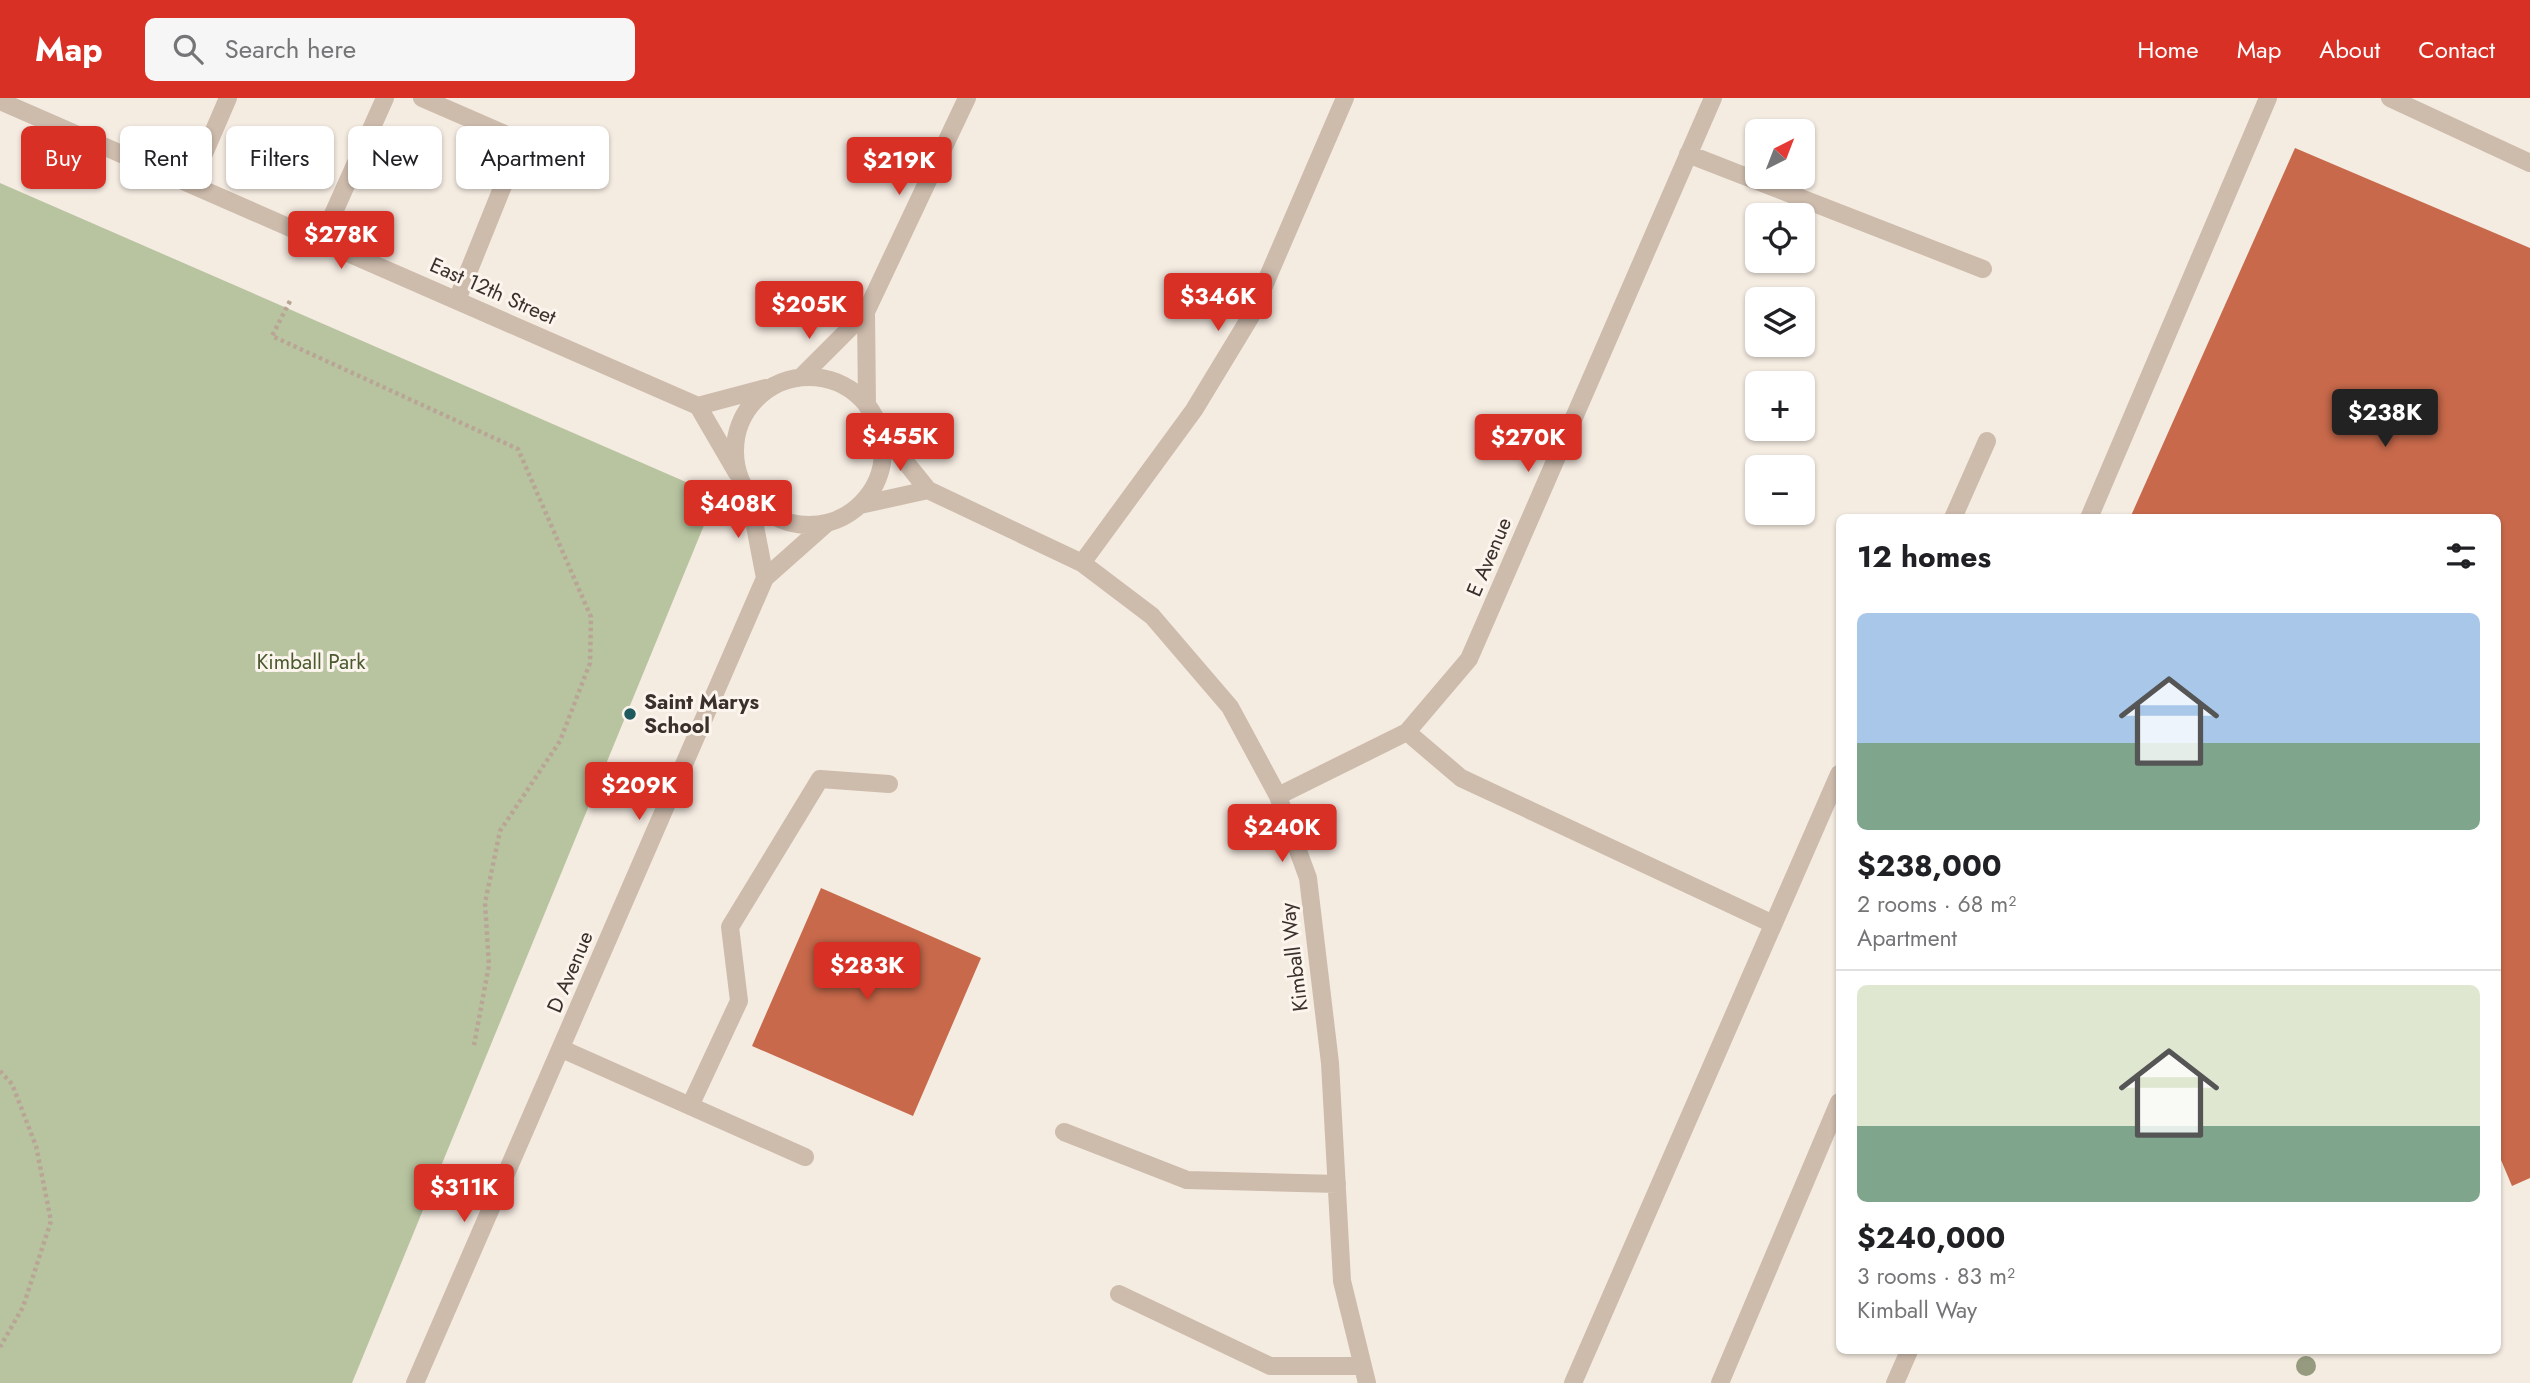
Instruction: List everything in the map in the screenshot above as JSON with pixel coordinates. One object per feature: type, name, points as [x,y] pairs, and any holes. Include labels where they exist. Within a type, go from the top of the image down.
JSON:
[{"type":"street","points":[[212,135],[228,98]]},
{"type":"street","points":[[321,241],[385,98]]},
{"type":"street","points":[[422,98],[521,141],[457,300]]},
{"type":"street","points":[[801,377],[866,312],[967,98]]},
{"type":"street","points":[[1082,563],[1194,410],[1251,316],[1345,98]]},
{"type":"street","name":"E Avenue","points":[[1278,796],[1407,732],[1469,659],[1713,98]]},
{"type":"street","points":[[2090,514],[2268,98]]},
{"type":"street","points":[[2390,98],[2530,163]]},
{"type":"street","name":"East 12th Street","points":[[0,101],[120,153]]},
{"type":"street","points":[[1688,154],[1983,269]]},
{"type":"street","name":"East 12th Street","points":[[202,189],[702,410]]},
{"type":"street","points":[[866,312],[867,407]]},
{"type":"street","points":[[801,377],[817,377],[840,383],[860,397],[874,416],[879,429],[883,462],[876,485],[860,505],[840,520],[815,526],[790,524],[767,513],[749,495],[702,410],[801,377]]},
{"type":"street","points":[[737,473],[734,448],[739,423],[753,401],[771,386]]},
{"type":"street","name":"Kimball Way","points":[[879,429],[924,484],[1082,563],[1152,616],[1230,707],[1278,796],[1308,878],[1330,1063],[1342,1281],[1365,1374]]},
{"type":"street","points":[[1955,514],[1987,441]]},
{"type":"street","points":[[860,505],[924,484]]},
{"type":"street","points":[[749,495],[765,578]]},
{"type":"street","name":"D Avenue","points":[[415,1383],[765,578],[827,523]]},
{"type":"street","points":[[1407,732],[1461,778],[1773,924]]},
{"type":"street","points":[[690,1106],[739,1000],[730,927],[820,779],[888,784]]},
{"type":"street","points":[[1573,1383],[1836,781]]},
{"type":"street","points":[[562,1049],[806,1157]]},
{"type":"street","points":[[1720,1383],[1836,1109]]},
{"type":"street","points":[[1064,1132],[1187,1180],[1337,1184]]},
{"type":"street","points":[[1119,1294],[1271,1374],[1365,1374]]},
{"type":"street","points":[[1895,1383],[1908,1354]]},
{"type":"path","points":[[290,301],[272,336],[518,449],[591,617],[590,663],[560,741],[500,831],[485,903],[489,965],[474,1045]]},
{"type":"path","points":[[0,1071],[12,1084],[36,1146],[51,1221],[23,1307],[0,1347]]},
{"type":"green space","name":"Kimball Park","points":[[0,183],[702,489],[709,513],[352,1383],[0,1383]]},
{"type":"building","points":[[2295,148],[2530,248],[2530,1178],[2512,1186],[2501,1160],[2501,514],[2132,514]]},
{"type":"building","points":[[821,888],[981,958],[913,1116],[752,1046]]},
{"type":"place","name":"Saint Marys School","points":[[630,714]]}]
